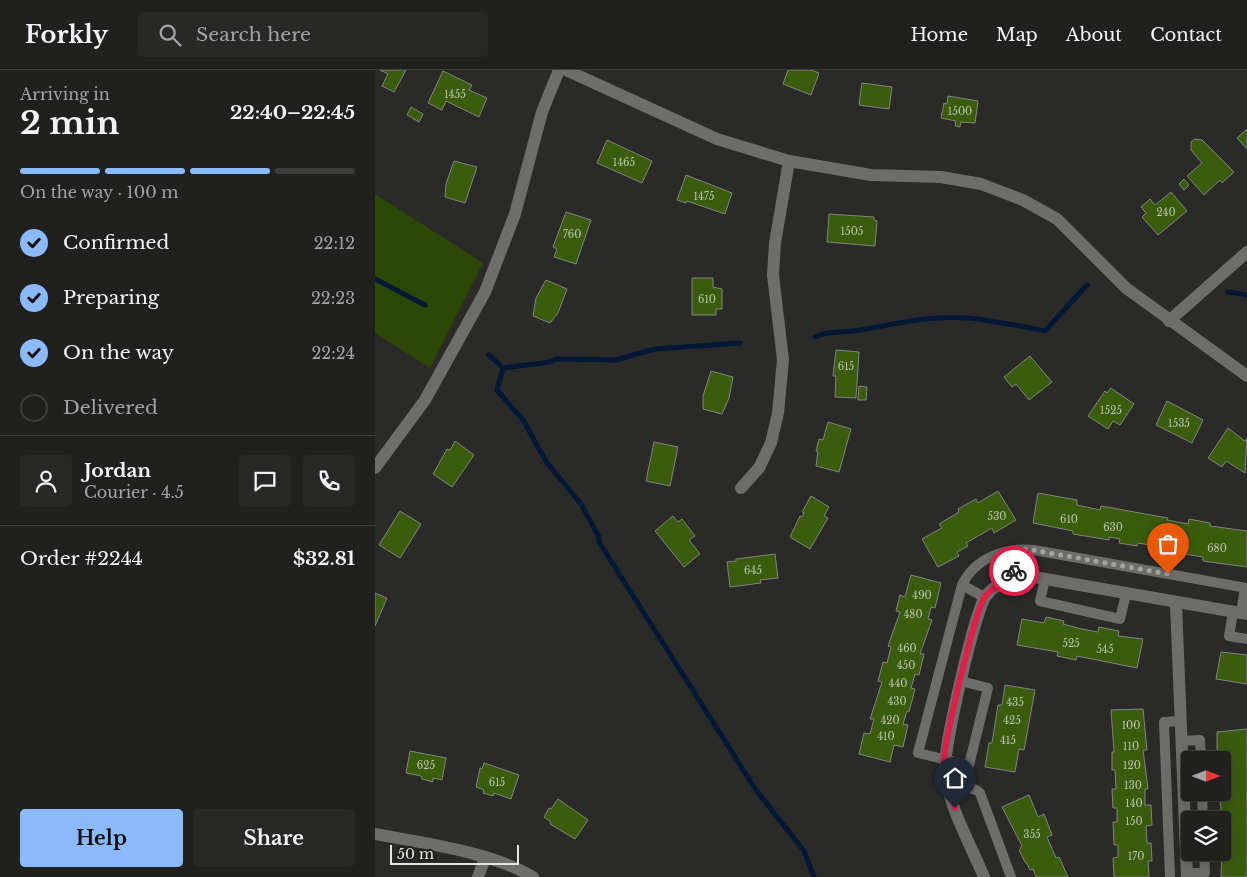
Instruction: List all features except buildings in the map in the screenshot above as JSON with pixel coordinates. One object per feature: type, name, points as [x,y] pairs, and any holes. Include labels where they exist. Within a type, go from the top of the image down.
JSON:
[{"type":"street","points":[[375,468],[425,400],[485,292],[515,214],[542,112],[559,70]]},
{"type":"street","points":[[566,70],[717,139],[789,161],[871,175],[941,177],[981,184],[1023,200],[1057,219],[1126,288],[1247,376]]},
{"type":"street","points":[[741,488],[759,468],[771,444],[778,413],[783,360],[773,275],[775,244],[789,161]]},
{"type":"street","points":[[1169,321],[1247,252]]},
{"type":"street","points":[[984,877],[950,793],[944,759],[961,681],[984,597],[996,587],[1015,578],[1045,579],[1177,604],[1240,613]]},
{"type":"street","points":[[1177,604],[1182,751]]},
{"type":"street","points":[[375,834],[485,858],[521,870],[533,877]]},
{"type":"street","points":[[479,877],[485,858]]},
{"type":"street","points":[[1187,861],[1187,875]]},
{"type":"lane","points":[[961,681],[988,688],[969,765],[917,753],[962,586],[972,569],[979,563],[987,558],[1009,552],[1034,550],[1246,588],[1240,613],[1229,636],[1247,639]]},
{"type":"lane","points":[[1009,552],[1015,578]]},
{"type":"lane","points":[[1045,579],[1040,601],[1120,619],[1126,594]]},
{"type":"lane","points":[[962,586],[984,597]]},
{"type":"lane","points":[[1170,877],[1163,722],[1181,721]]},
{"type":"lane","points":[[1182,741],[1200,740],[1201,751]]},
{"type":"lane","points":[[950,793],[967,788],[975,789],[979,793],[1011,877]]},
{"type":"lane","points":[[1166,798],[1181,797]]},
{"type":"lane","points":[[1187,875],[1205,872],[1204,861]]},
{"type":"green space","points":[[375,194],[483,263],[430,368],[375,333]]},
{"type":"waterway","points":[[375,279],[425,305]]},
{"type":"waterway","points":[[815,337],[825,333],[854,331],[913,321],[953,317],[986,320],[1045,331],[1087,285]]},
{"type":"waterway","points":[[1228,292],[1247,295]]},
{"type":"waterway","points":[[503,368],[550,362],[557,359],[616,360],[655,349],[740,343]]},
{"type":"waterway","points":[[489,355],[503,368]]},
{"type":"waterway","points":[[503,368],[497,390],[523,420],[547,463],[581,504],[599,537],[599,542],[756,790],[804,851],[814,877]]},
{"type":"way so far","points":[[1014,571],[1009,552],[1027,549],[1168,574]]},
{"type":"route","points":[[955,808],[947,784],[944,759],[947,739],[976,621],[984,597],[996,587],[1015,578],[1014,571]]}]
